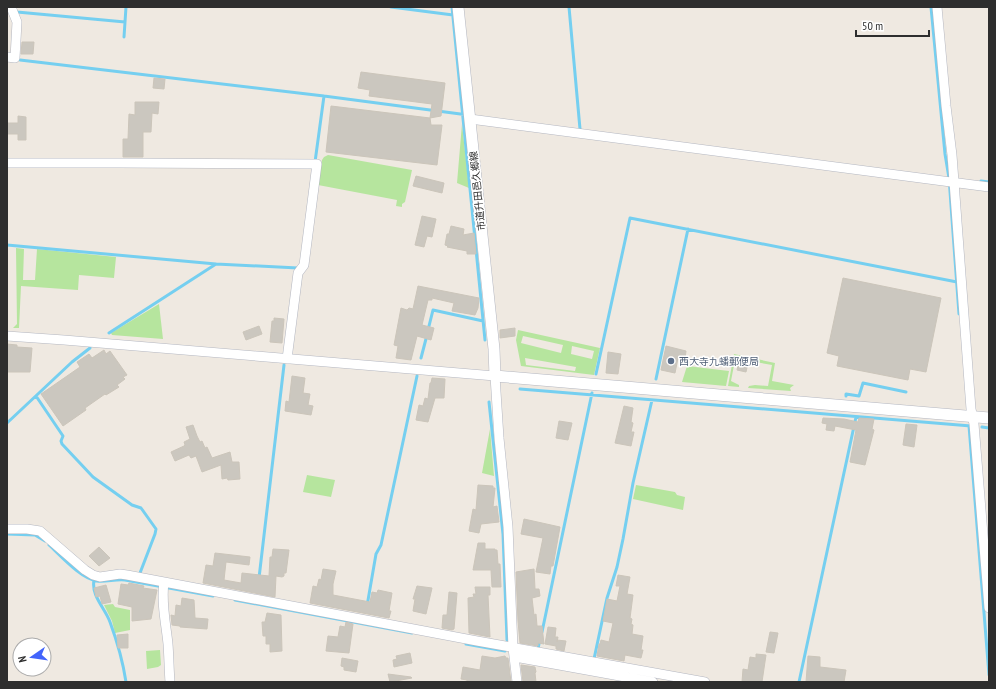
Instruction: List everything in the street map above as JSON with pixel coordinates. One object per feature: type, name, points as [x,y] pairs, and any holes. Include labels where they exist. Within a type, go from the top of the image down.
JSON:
[{"type":"street","points":[[7,57],[15,58],[17,22],[11,7]]},
{"type":"street","name":"市道升田邑久郷線","points":[[458,7],[494,349],[495,376]]},
{"type":"street","points":[[937,7],[989,608]]},
{"type":"street","points":[[469,116],[951,180],[989,187]]},
{"type":"street","points":[[7,164],[317,164],[304,265],[298,272],[287,359]]},
{"type":"street","points":[[7,336],[989,418]]},
{"type":"street","points":[[495,376],[499,438],[508,527],[513,648],[517,682]]},
{"type":"street","points":[[7,529],[27,529],[40,531],[85,570],[100,577],[120,574],[164,586],[705,682]]},
{"type":"street","points":[[164,586],[165,626],[168,644],[170,682]]},
{"type":"street","points":[[515,657],[653,682]]},
{"type":"green space","points":[[462,124],[469,188],[457,183]]},
{"type":"green space","points":[[328,155],[412,170],[405,202],[402,204],[402,207],[396,206],[397,200],[318,185],[322,160]]},
{"type":"green space","points":[[16,248],[24,249],[23,280],[35,280],[37,249],[116,257],[114,278],[79,275],[78,290],[21,286],[19,328],[13,328],[17,324]]},
{"type":"green space","points":[[159,304],[163,339],[112,335],[111,333]]},
{"type":"green space","points":[[518,330],[600,348],[594,375],[521,366],[516,340]],"holes":[[[523,336],[563,345],[561,353],[521,343]],[[572,346],[594,351],[592,359],[571,354]],[[525,358],[576,367],[575,371],[526,365]]]},
{"type":"green space","points":[[734,354],[775,363],[772,381],[794,385],[790,388],[791,391],[748,388],[749,386],[755,385],[768,386],[772,365],[738,359],[735,360],[731,381],[739,385],[739,387],[728,386]]},
{"type":"green space","points":[[687,366],[729,371],[726,386],[682,382]]},
{"type":"green space","points":[[490,429],[494,476],[482,473]]},
{"type":"green space","points":[[307,475],[335,480],[331,497],[303,492]]},
{"type":"green space","points":[[636,485],[675,492],[677,495],[685,497],[683,510],[633,499]]},
{"type":"green space","points":[[113,604],[115,607],[130,610],[130,630],[115,633],[112,621],[104,605]]},
{"type":"green space","points":[[160,650],[161,665],[147,669],[146,651]]},
{"type":"building","points":[[22,42],[34,42],[33,54],[21,54]]},
{"type":"building","points":[[361,72],[445,83],[441,116],[430,118],[432,104],[369,96],[370,90],[358,88]]},
{"type":"building","points":[[154,78],[165,79],[164,89],[153,88]]},
{"type":"building","points":[[135,102],[159,102],[158,114],[152,113],[151,132],[143,132],[143,157],[123,157],[123,139],[128,139],[129,114],[135,115]]},
{"type":"building","points":[[331,106],[430,118],[431,125],[442,125],[437,165],[326,152]]},
{"type":"building","points":[[18,116],[26,117],[26,140],[18,140],[18,134],[7,134],[7,123],[18,123]]},
{"type":"building","points":[[416,176],[444,183],[442,193],[413,186]]},
{"type":"building","points":[[422,216],[436,219],[432,237],[427,236],[424,247],[415,245]]},
{"type":"building","points":[[451,226],[464,229],[463,235],[474,233],[476,254],[467,254],[467,251],[447,247],[448,246],[445,245],[447,234],[449,234]]},
{"type":"building","points":[[843,278],[941,298],[926,372],[910,369],[908,380],[837,366],[839,356],[827,353]]},
{"type":"building","points":[[418,286],[479,298],[478,308],[475,315],[452,311],[454,303],[432,298],[432,300],[428,300],[422,325],[434,328],[431,340],[417,336],[411,360],[396,358],[398,346],[394,345],[401,308],[407,310],[409,308],[413,309]]},
{"type":"building","points":[[274,318],[284,319],[282,343],[270,342],[272,321],[274,321]]},
{"type":"building","points":[[259,326],[262,334],[246,340],[243,332]]},
{"type":"building","points":[[515,328],[515,336],[500,338],[500,330]]},
{"type":"building","points":[[7,344],[17,345],[17,347],[32,348],[30,372],[7,372]]},
{"type":"building","points":[[666,346],[686,351],[685,359],[678,358],[675,373],[661,370]]},
{"type":"building","points":[[104,350],[106,354],[110,351],[127,375],[123,377],[125,379],[117,385],[119,387],[106,395],[105,394],[85,408],[86,410],[63,426],[41,394],[80,367],[77,362],[89,354],[92,358]]},
{"type":"building","points":[[608,352],[621,354],[618,374],[606,373]]},
{"type":"building","points":[[739,361],[748,363],[746,372],[737,370]]},
{"type":"building","points":[[292,376],[305,378],[303,393],[310,394],[308,405],[313,406],[311,415],[285,411],[286,401],[289,402]]},
{"type":"building","points":[[432,378],[445,379],[444,398],[435,398],[428,422],[416,420],[419,405],[423,406],[425,398],[428,399]]},
{"type":"building","points":[[624,406],[633,408],[631,422],[633,423],[631,432],[634,432],[631,446],[615,443]]},
{"type":"building","points":[[823,418],[844,419],[858,422],[859,418],[874,419],[872,429],[874,430],[865,465],[850,462],[856,430],[835,426],[834,431],[826,430],[827,424],[822,423]]},
{"type":"building","points":[[559,421],[572,423],[568,440],[556,438]]},
{"type":"building","points":[[906,424],[917,425],[914,447],[903,445]]},
{"type":"building","points":[[193,425],[200,442],[202,441],[205,448],[207,447],[212,458],[230,452],[232,462],[239,462],[240,479],[222,479],[221,465],[202,472],[196,456],[191,458],[189,455],[175,461],[171,452],[184,446],[184,442],[190,439],[186,427]]},
{"type":"building","points":[[478,485],[493,486],[493,488],[495,488],[493,507],[497,506],[499,522],[481,524],[479,533],[469,531],[473,509],[476,510]]},
{"type":"building","points":[[524,519],[560,527],[553,566],[551,566],[550,574],[536,572],[543,538],[521,534]]},
{"type":"building","points":[[478,543],[485,543],[485,549],[497,550],[498,564],[500,564],[501,587],[492,587],[491,570],[473,570]]},
{"type":"building","points":[[99,547],[110,558],[99,566],[89,556]]},
{"type":"building","points":[[273,549],[289,550],[286,573],[284,573],[284,576],[282,577],[276,576],[275,597],[203,583],[206,565],[213,566],[215,553],[250,557],[249,565],[226,562],[224,580],[241,583],[242,573],[269,576],[270,557],[272,557]]},
{"type":"building","points":[[323,569],[336,571],[333,584],[333,595],[370,602],[372,592],[377,593],[378,590],[392,593],[389,618],[310,603],[313,586],[317,587],[319,579],[321,580]]},
{"type":"building","points":[[534,569],[535,589],[539,589],[540,596],[532,598],[534,615],[536,614],[537,626],[542,626],[544,644],[538,643],[538,646],[520,643],[518,621],[516,572]]},
{"type":"building","points":[[618,575],[630,577],[627,594],[633,595],[630,618],[632,619],[631,624],[633,625],[632,634],[643,636],[641,650],[643,650],[641,658],[625,655],[624,661],[597,656],[601,640],[609,642],[613,623],[603,621],[607,599],[617,601],[620,586],[616,586]]},
{"type":"building","points":[[129,583],[144,586],[143,588],[157,590],[151,619],[132,621],[132,607],[118,604],[121,584],[128,585]]},
{"type":"building","points":[[106,585],[111,602],[102,604],[100,596],[96,597],[94,588]]},
{"type":"building","points":[[417,586],[432,588],[426,614],[413,611],[415,599],[413,599]]},
{"type":"building","points":[[475,587],[490,587],[490,595],[488,595],[490,637],[469,633],[468,598],[474,597],[473,594],[476,594]]},
{"type":"building","points":[[449,592],[457,593],[454,629],[452,630],[442,628],[443,615],[447,615]]},
{"type":"building","points":[[182,598],[194,600],[195,618],[208,619],[207,629],[172,625],[171,615],[175,616],[176,605],[181,606]]},
{"type":"building","points":[[267,613],[281,615],[282,651],[270,652],[270,644],[266,644],[266,636],[263,636],[262,622],[265,622]]},
{"type":"building","points":[[346,622],[353,624],[349,653],[326,651],[328,636],[338,637],[340,626],[345,627]]},
{"type":"building","points":[[548,627],[556,628],[555,637],[558,637],[557,640],[566,641],[564,651],[556,649],[556,646],[545,644]]},
{"type":"building","points":[[770,632],[778,633],[774,653],[766,652]]},
{"type":"building","points":[[128,634],[128,648],[118,648],[117,635]]},
{"type":"building","points":[[410,653],[412,663],[394,667],[393,660],[397,659],[396,656]]},
{"type":"building","points":[[756,654],[766,655],[762,682],[742,682],[743,669],[748,670],[750,657],[756,658]]},
{"type":"building","points":[[482,656],[495,658],[505,656],[508,658],[511,682],[467,682],[467,680],[461,679],[463,667],[480,670]]},
{"type":"building","points":[[808,656],[820,657],[820,667],[846,670],[844,682],[806,682]]},
{"type":"building","points":[[342,658],[358,661],[356,672],[344,670],[344,667],[341,666]]},
{"type":"building","points":[[521,665],[535,667],[536,682],[523,682]]},
{"type":"building","points":[[388,674],[411,677],[412,678],[390,682]]},
{"type":"waterway","points":[[16,11],[125,22],[126,7]]},
{"type":"waterway","points":[[391,7],[453,15]]},
{"type":"waterway","points":[[452,7],[485,340]]},
{"type":"waterway","points":[[569,7],[580,129]]},
{"type":"waterway","points":[[931,7],[945,154],[949,178],[959,314]]},
{"type":"waterway","points":[[124,37],[125,22]]},
{"type":"waterway","points":[[20,60],[324,96],[468,115]]},
{"type":"waterway","points":[[315,162],[324,96]]},
{"type":"waterway","points":[[981,181],[989,182]]},
{"type":"waterway","points":[[596,374],[630,218],[957,282]]},
{"type":"waterway","points":[[656,379],[688,229]]},
{"type":"waterway","points":[[7,245],[216,264]]},
{"type":"waterway","points":[[109,333],[216,264],[298,268]]},
{"type":"waterway","points":[[428,330],[433,310],[483,321]]},
{"type":"waterway","points":[[421,358],[427,335]]},
{"type":"waterway","points":[[7,423],[72,362],[90,348]]},
{"type":"waterway","points":[[259,578],[284,365]]},
{"type":"waterway","points":[[367,606],[376,554],[381,545],[417,376]]},
{"type":"waterway","points":[[846,396],[846,394],[859,396],[863,383],[906,392]]},
{"type":"waterway","points":[[520,389],[971,426]]},
{"type":"waterway","points":[[542,632],[592,393]]},
{"type":"waterway","points":[[36,396],[63,436],[61,441],[62,444],[93,477],[132,505],[141,508],[156,529],[140,573]]},
{"type":"waterway","points":[[594,659],[607,598],[617,567],[633,483],[652,400]]},
{"type":"waterway","points":[[489,402],[503,534],[507,640]]},
{"type":"waterway","points":[[799,682],[856,417]]},
{"type":"waterway","points":[[969,426],[989,675]]},
{"type":"waterway","points":[[982,427],[989,428]]},
{"type":"waterway","points":[[7,534],[35,535],[45,541]]},
{"type":"waterway","points":[[49,545],[84,576],[97,581],[125,580],[213,596]]},
{"type":"waterway","points":[[94,580],[96,597],[110,622],[126,682]]},
{"type":"waterway","points":[[235,600],[412,633]]},
{"type":"waterway","points":[[538,649],[540,639]]},
{"type":"waterway","points":[[466,644],[505,651]]},
{"type":"place","name":"西大寺九蟠郵便局","points":[[671,361]]}]
